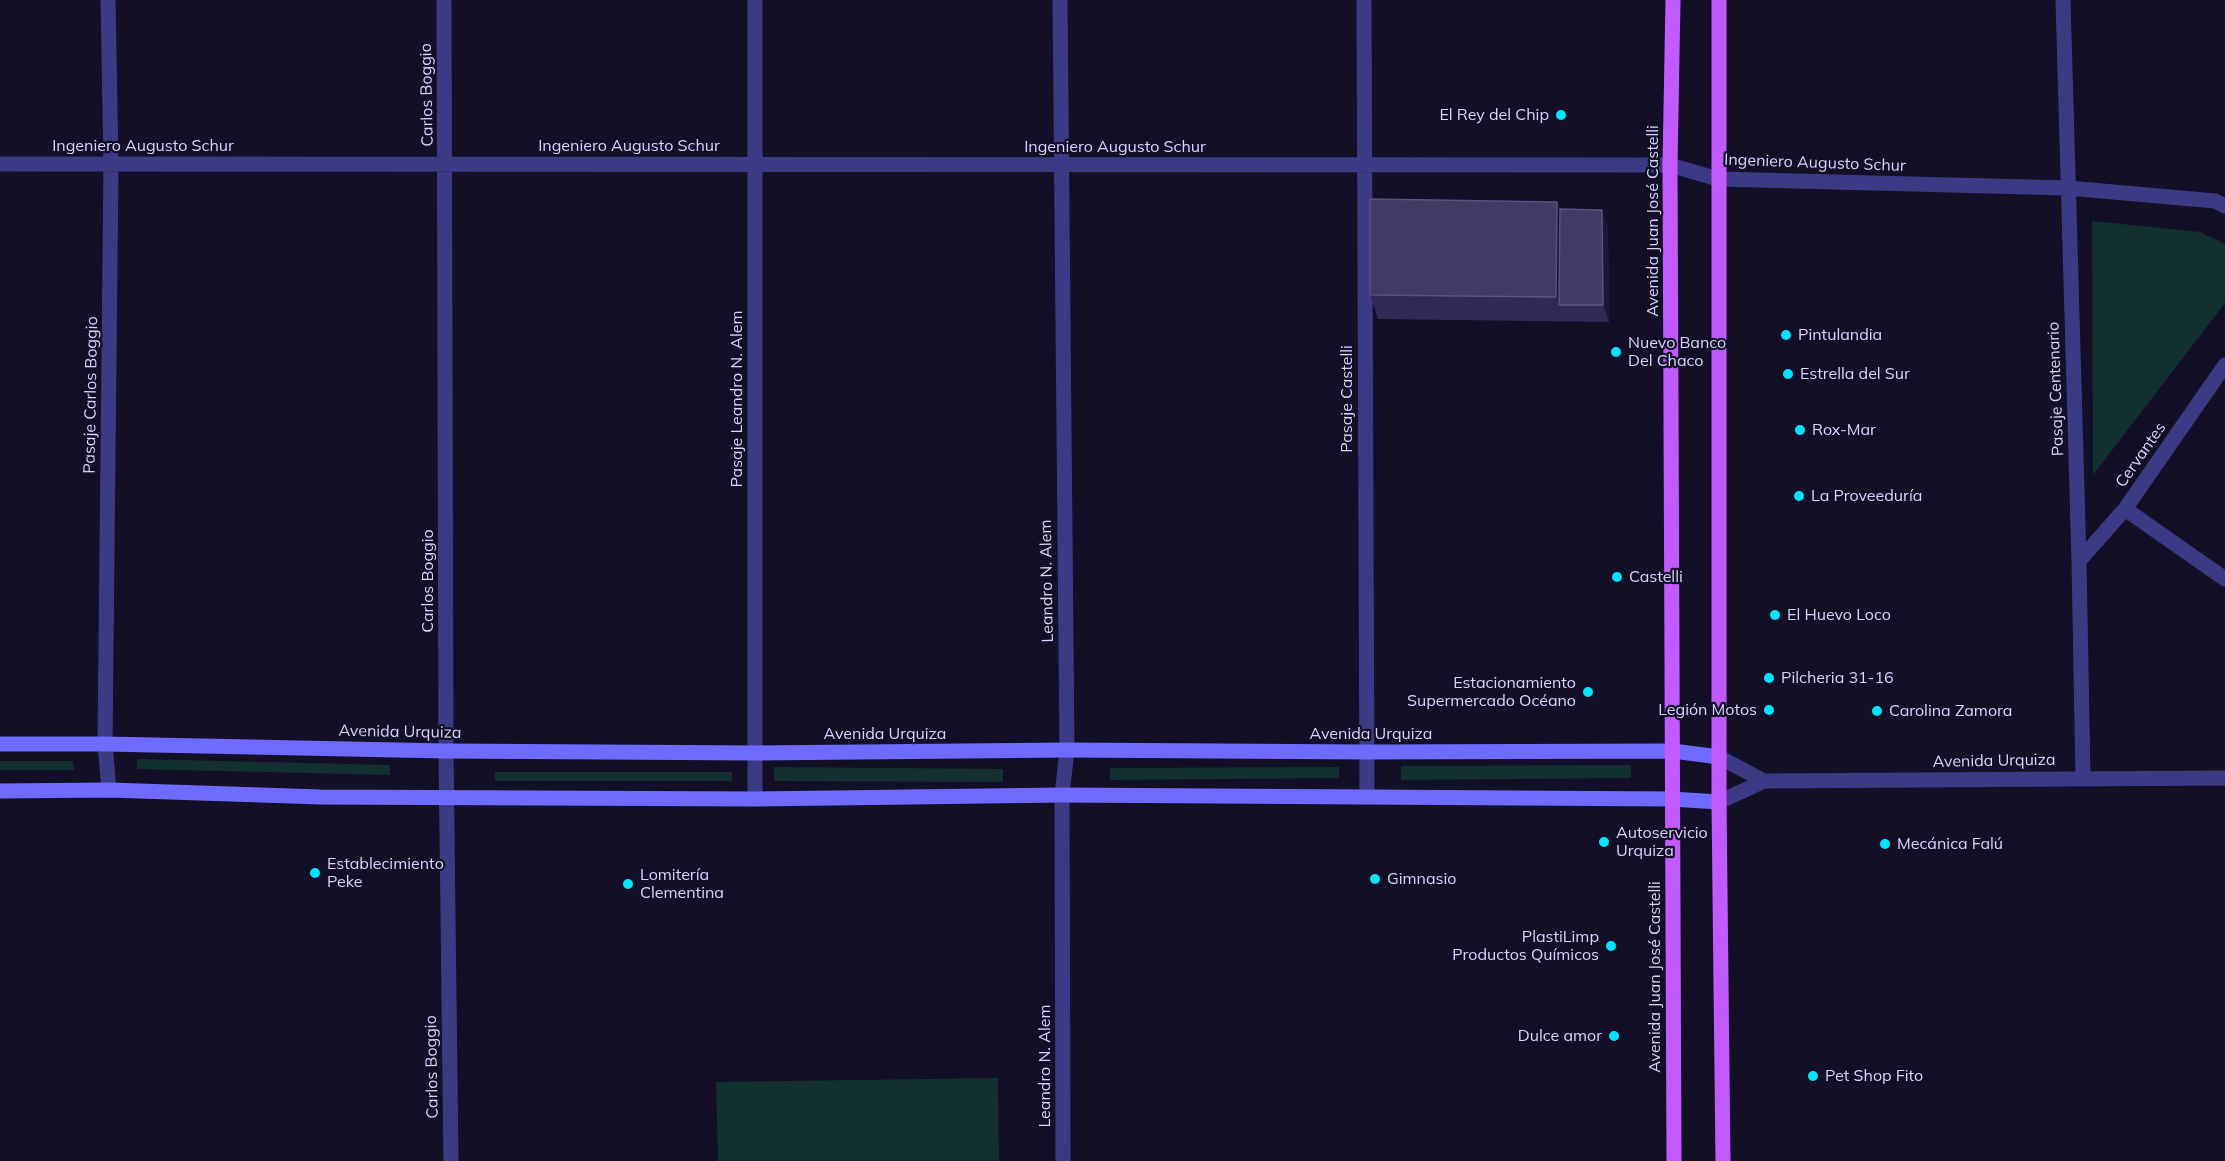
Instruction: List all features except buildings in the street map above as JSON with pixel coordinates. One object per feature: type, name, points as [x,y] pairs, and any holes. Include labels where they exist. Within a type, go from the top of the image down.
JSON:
[{"type":"main road","name":"Avenida Juan José Castelli","points":[[1673,0],[1670,165],[1674,1161]]},
{"type":"main road","points":[[1719,0],[1719,802],[1723,1161]]},
{"type":"main road","name":"Avenida Urquiza","points":[[0,744],[756,753],[1067,750],[1673,751],[1719,757]]},
{"type":"main road","name":"Avenida Urquiza","points":[[0,791],[109,790],[321,797],[447,798],[755,799],[1062,795],[1671,799],[1719,802]]},
{"type":"street","name":"Pasaje Carlos Boggio","points":[[108,0],[111,164],[105,744],[109,790]]},
{"type":"street","name":"Carlos Boggio","points":[[444,0],[446,751],[451,1161]]},
{"type":"street","name":"Pasaje Leandro N. Alem","points":[[755,0],[755,799]]},
{"type":"street","name":"Leandro N. Alem","points":[[1060,0],[1067,750],[1062,795],[1063,1161]]},
{"type":"street","name":"Pasaje Castelli","points":[[1364,0],[1367,797]]},
{"type":"street","name":"Pasaje Centenario","points":[[2063,0],[2083,778]]},
{"type":"street","name":"Ingeniero Augusto Schur","points":[[0,164],[1670,165],[1718,179],[2068,188],[2215,201],[2225,206]]},
{"type":"street","name":"Cervantes","points":[[2079,561],[2126,509],[2225,364]]},
{"type":"street","points":[[2126,509],[2225,579]]},
{"type":"street","name":"Avenida Urquiza","points":[[1719,757],[1764,781]]},
{"type":"street","name":"Avenida Urquiza","points":[[1719,802],[1764,781],[2225,778]]},
{"type":"green space","points":[[2092,221],[2200,232],[2225,244],[2225,303],[2093,475]]},
{"type":"green space","points":[[137,759],[390,765],[390,775],[137,769]]},
{"type":"green space","points":[[0,761],[73,761],[74,770],[0,770]]},
{"type":"green space","points":[[1631,765],[1631,778],[1401,780],[1401,766]]},
{"type":"green space","points":[[774,767],[1003,769],[1003,782],[774,781]]},
{"type":"green space","points":[[1339,767],[1339,778],[1110,780],[1110,768]]},
{"type":"green space","points":[[495,772],[732,772],[732,781],[495,781]]},
{"type":"green space","points":[[998,1078],[999,1161],[718,1161],[716,1082]]},
{"type":"place","name":"El Rey del Chip","points":[[1561,115]]},
{"type":"place","name":"Pintulandia","points":[[1786,335]]},
{"type":"place","name":"Nuevo Banco Del Chaco","points":[[1616,352]]},
{"type":"place","name":"Estrella del Sur","points":[[1788,374]]},
{"type":"place","name":"Rox-Mar","points":[[1800,430]]},
{"type":"place","name":"La Proveeduría","points":[[1799,496]]},
{"type":"place","name":"Castelli","points":[[1617,577]]},
{"type":"place","name":"El Huevo Loco","points":[[1775,615]]},
{"type":"place","name":"Pilcheria 31-16","points":[[1769,678]]},
{"type":"place","name":"Estacionamiento Supermercado Océano","points":[[1588,692]]},
{"type":"place","name":"Legión Motos","points":[[1769,710]]},
{"type":"place","name":"Carolina Zamora","points":[[1877,711]]},
{"type":"place","name":"Autoservicio Urquiza","points":[[1604,842]]},
{"type":"place","name":"Mecánica Falú","points":[[1885,844]]},
{"type":"place","name":"Establecimiento Peke","points":[[315,873]]},
{"type":"place","name":"Gimnasio","points":[[1375,879]]},
{"type":"place","name":"Lomitería Clementina","points":[[628,884]]},
{"type":"place","name":"PlastiLimp Productos Químicos","points":[[1611,946]]},
{"type":"place","name":"Dulce amor","points":[[1614,1036]]},
{"type":"place","name":"Pet Shop Fito","points":[[1813,1076]]}]
